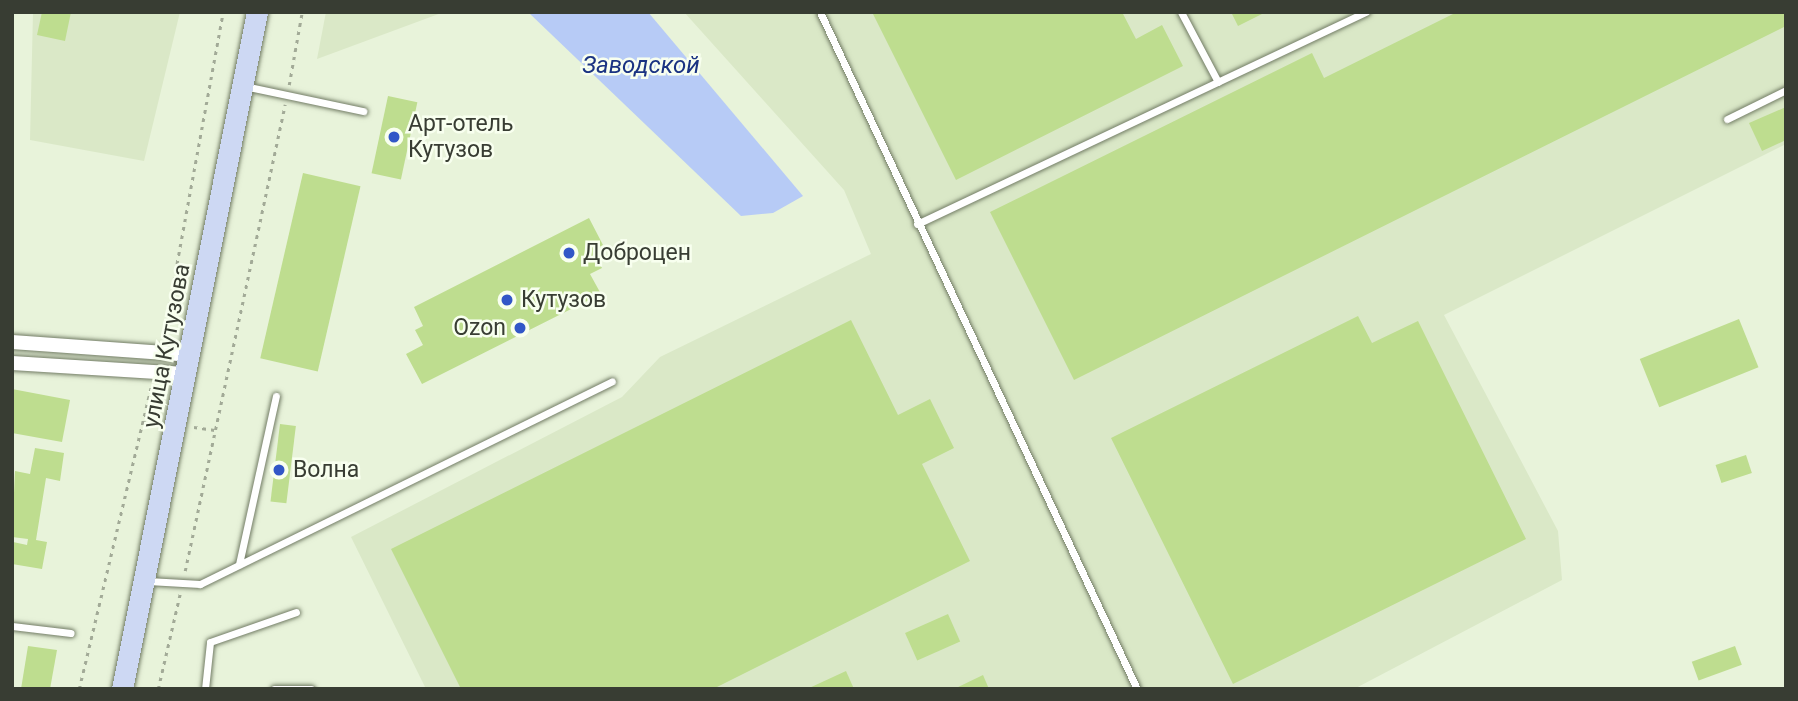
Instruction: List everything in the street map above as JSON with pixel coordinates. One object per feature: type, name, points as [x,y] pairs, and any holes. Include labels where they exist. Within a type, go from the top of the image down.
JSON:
[{"type":"main road","name":"улица Кутузова","points":[[122,689],[191,365],[257,12]]},
{"type":"street","points":[[12,342],[160,350],[191,365]]},
{"type":"street","points":[[12,363],[156,370],[191,365]]},
{"type":"lane","points":[[820,12],[1137,689]]},
{"type":"lane","points":[[1181,12],[1218,82]]},
{"type":"lane","points":[[917,224],[1366,12]]},
{"type":"lane","points":[[242,86],[363,111]]},
{"type":"lane","points":[[1727,119],[1786,90]]},
{"type":"lane","points":[[144,580],[182,587],[239,565],[612,381]]},
{"type":"lane","points":[[239,565],[276,396]]},
{"type":"lane","points":[[205,689],[211,642],[296,612]]},
{"type":"lane","points":[[12,626],[71,633]]},
{"type":"lane","points":[[277,689],[311,689]]},
{"type":"path","points":[[160,350],[223,12]]},
{"type":"path","points":[[158,689],[287,96],[302,12]]},
{"type":"path","points":[[79,689],[156,370]]},
{"type":"shaded area","points":[[33,12],[180,12],[144,161],[30,140]]},
{"type":"shaded area","points":[[326,12],[444,12],[317,59]]},
{"type":"shaded area","points":[[684,12],[1786,12],[1786,144],[1444,315],[1558,531],[1562,580],[1354,689],[426,689],[351,537],[622,397],[660,357],[871,254],[844,190]]},
{"type":"water","name":"Заводской","points":[[528,12],[648,12],[803,196],[773,213],[741,216]]},
{"type":"building","points":[[42,12],[71,12],[65,41],[37,35]]},
{"type":"building","points":[[872,12],[1122,12],[1136,39],[1162,25],[1183,66],[956,180]]},
{"type":"building","points":[[1231,12],[1266,12],[1238,26]]},
{"type":"building","points":[[1457,12],[1786,12],[1786,26],[1074,380],[990,212],[1312,53],[1324,78]]},
{"type":"building","name":"Арт-отель Кутузов","points":[[388,96],[417,102],[401,180],[372,173]]},
{"type":"building","points":[[1786,107],[1786,140],[1762,151],[1749,123]]},
{"type":"building","points":[[303,173],[360,186],[318,371],[260,358]]},
{"type":"building","name":"Кутузов","points":[[589,218],[603,245],[593,250],[602,268],[590,274],[601,294],[422,384],[406,354],[423,345],[415,330],[423,326],[414,307]]},
{"type":"building","points":[[1358,316],[1372,343],[1418,321],[1526,539],[1233,684],[1111,438]]},
{"type":"building","points":[[1739,319],[1758,367],[1659,407],[1640,359]]},
{"type":"building","points":[[851,320],[898,415],[930,399],[954,448],[922,464],[970,561],[713,689],[461,689],[391,549]]},
{"type":"building","points":[[12,389],[70,400],[62,442],[12,433]]},
{"type":"building","name":"Волна","points":[[280,424],[296,426],[286,503],[270,501]]},
{"type":"building","points":[[35,448],[64,453],[60,481],[46,478],[36,540],[47,542],[42,569],[12,564],[13,542],[27,545],[28,539],[12,537],[15,471],[30,474]]},
{"type":"building","points":[[1746,455],[1752,473],[1721,483],[1716,465]]},
{"type":"building","points":[[948,614],[960,641],[917,661],[905,633]]},
{"type":"building","points":[[28,646],[57,650],[50,689],[21,689]]},
{"type":"building","points":[[1735,646],[1742,665],[1699,681],[1692,662]]},
{"type":"building","points":[[846,671],[854,689],[807,689]]},
{"type":"building","points":[[983,675],[989,689],[954,689]]},
{"type":"place","name":"Арт-отель Кутузов","points":[[394,137]]},
{"type":"place","name":"Доброцен","points":[[569,253]]},
{"type":"place","name":"Кутузов","points":[[507,300]]},
{"type":"place","name":"Ozon","points":[[520,328]]},
{"type":"place","name":"Волна","points":[[279,470]]}]
